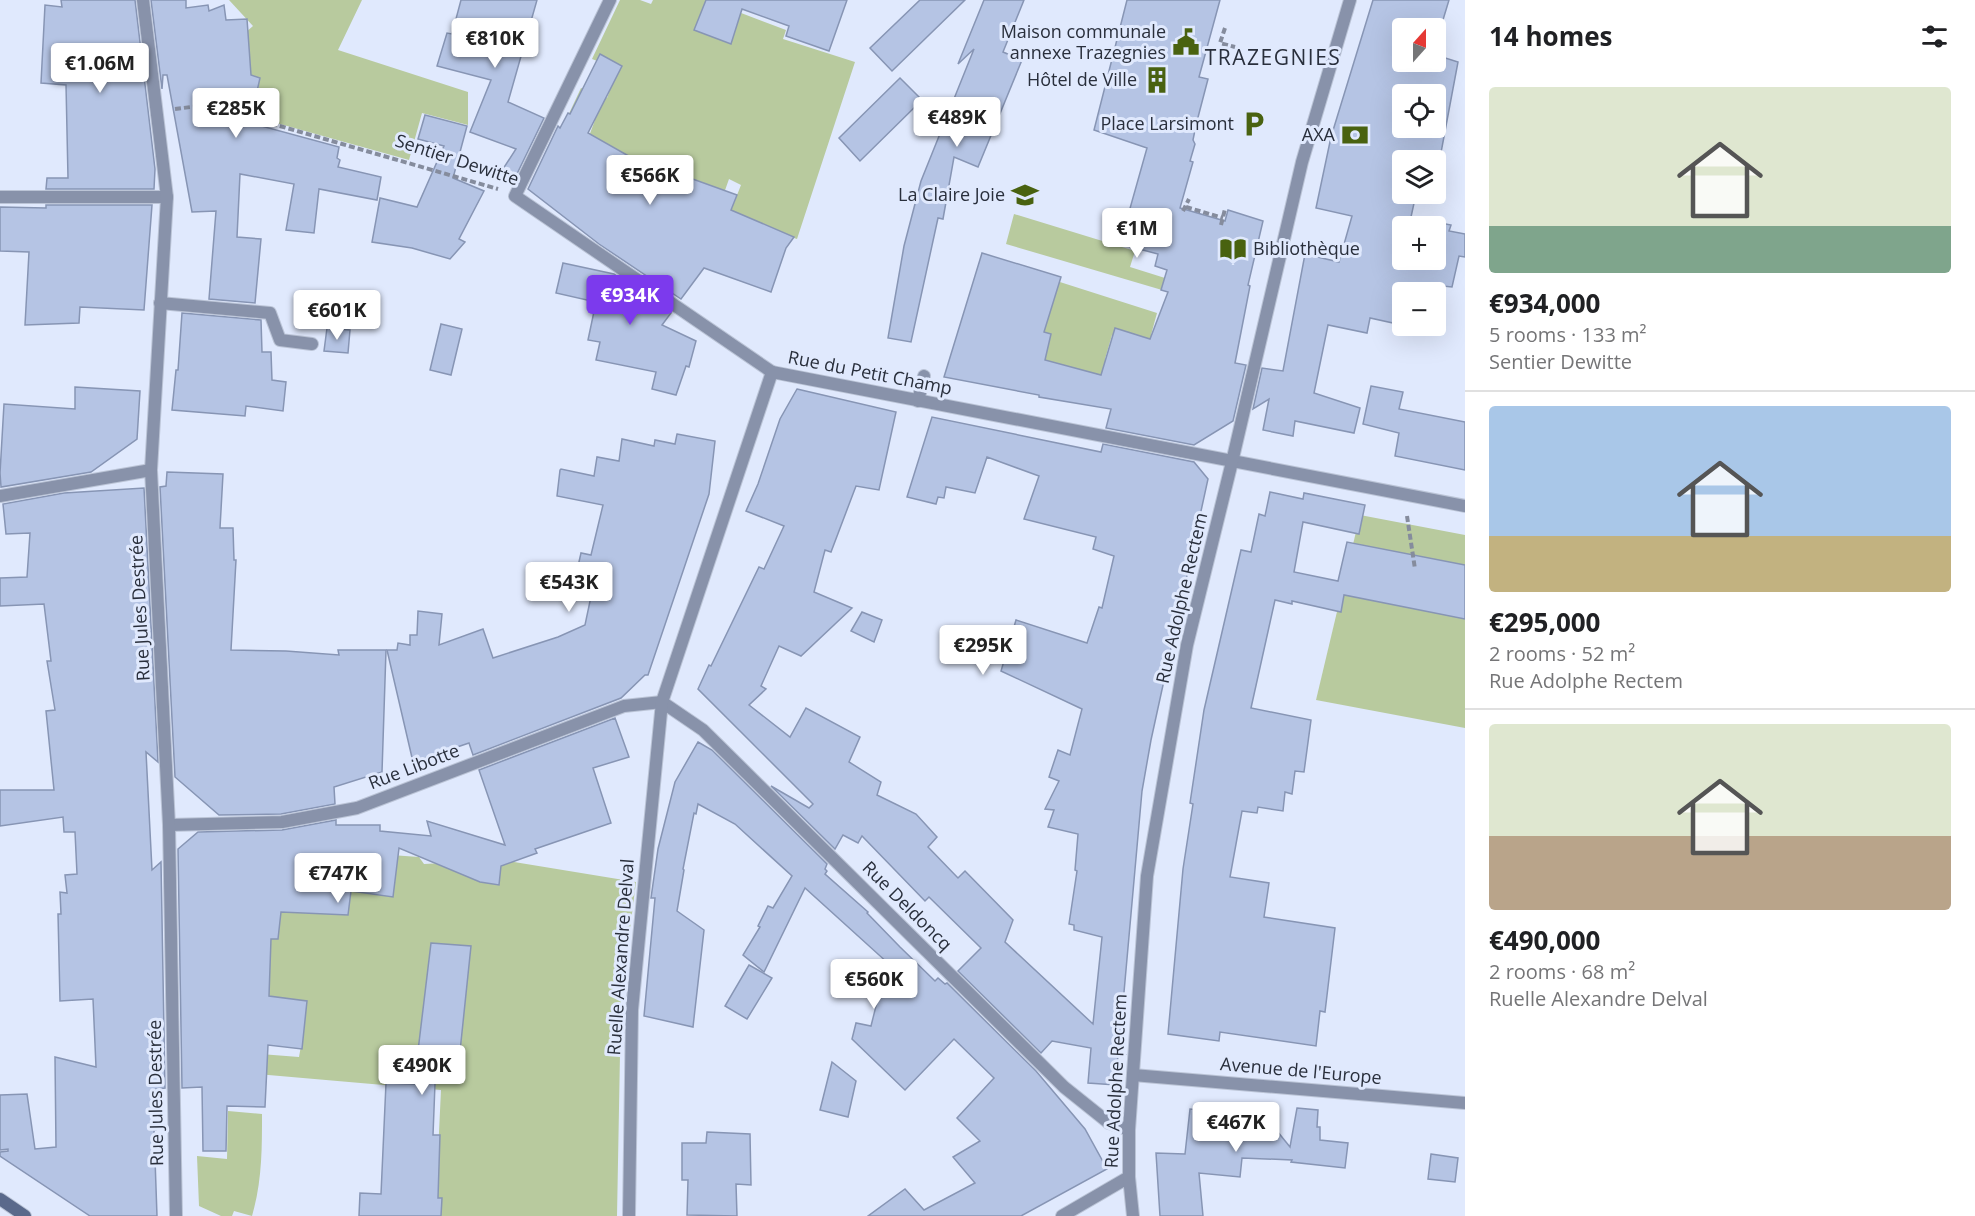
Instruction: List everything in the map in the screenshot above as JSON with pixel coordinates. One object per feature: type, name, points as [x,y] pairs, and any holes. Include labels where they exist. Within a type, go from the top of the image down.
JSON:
[{"type":"main road","points":[[0,1199],[25,1216]]},
{"type":"street","name":"Rue Jules Destrée","points":[[143,0],[167,197],[151,470],[169,825],[176,1216]]},
{"type":"street","points":[[515,196],[610,0]]},
{"type":"street","name":"Rue Adolphe Rectem","points":[[1133,1216],[1129,1177],[1129,1130],[1147,876],[1187,645],[1302,162],[1350,0]]},
{"type":"street","name":"Sentier Dewitte","points":[[515,196],[772,372]]},
{"type":"street","points":[[0,197],[167,197]]},
{"type":"street","points":[[160,303],[270,313],[280,340],[312,344]]},
{"type":"street","name":"Rue du Petit Champ","points":[[662,702],[772,372],[1465,506]]},
{"type":"street","points":[[918,400],[924,376]]},
{"type":"street","points":[[0,496],[151,470]]},
{"type":"street","name":"Rue Libotte","points":[[169,825],[282,822],[357,808],[624,706],[662,702]]},
{"type":"street","name":"Rue Deldoncq","points":[[662,702],[703,729],[1064,1087],[1109,1123],[1129,1130]]},
{"type":"street","name":"Ruelle Alexandre Delval","points":[[629,1216],[632,1010],[662,702]]},
{"type":"street","name":"Avenue de l'Europe","points":[[1133,1075],[1465,1103]]},
{"type":"street","points":[[1062,1216],[1129,1177]]},
{"type":"path","points":[[1225,28],[1220,43],[1235,47]]},
{"type":"path","name":"Sentier Dewitte","points":[[156,111],[207,105],[454,175],[515,196]]},
{"type":"path","points":[[1189,199],[1184,209],[1223,219]]},
{"type":"path","points":[[1221,225],[1225,209]]},
{"type":"path","points":[[1404,495],[1415,569]]},
{"type":"green space","points":[[229,0],[362,0],[338,50],[468,92],[468,125],[422,113],[409,160],[251,116],[259,85],[241,79],[245,33],[253,26]]},
{"type":"green space","points":[[620,0],[640,0],[651,4],[653,0],[707,0],[786,30],[783,39],[855,62],[797,239],[741,220],[726,223],[741,185],[729,179],[723,196],[684,188],[588,139],[595,120],[585,114],[566,120],[581,88],[607,98],[618,69],[592,59]]},
{"type":"green space","points":[[1014,214],[1135,251],[1130,267],[1165,278],[1162,290],[1006,244]]},
{"type":"green space","points":[[1000,263],[1157,313],[1151,335],[1198,349],[1195,362],[1112,335],[1105,359],[1139,369],[1134,391],[1042,369]]},
{"type":"green space","points":[[1360,515],[1465,535],[1465,728],[1316,700]]},
{"type":"green space","points":[[377,854],[419,857],[424,864],[502,860],[636,882],[621,1000],[617,1216],[435,1216],[441,1090],[245,1073],[246,1053],[299,1057],[302,1040],[268,1004],[261,879]]},
{"type":"green space","points":[[228,1111],[262,1114],[260,1178],[252,1216],[234,1211],[232,1216],[221,1216],[199,1206],[197,1156],[227,1159]]},
{"type":"building","points":[[61,0],[135,0],[155,169],[154,189],[46,189],[47,178],[68,178],[66,85],[41,83],[45,5],[62,7]]},
{"type":"building","points":[[151,0],[186,0],[186,8],[208,5],[209,11],[224,5],[226,20],[247,19],[251,75],[260,78],[250,123],[339,147],[338,167],[381,177],[377,200],[319,189],[314,233],[286,230],[294,184],[240,174],[237,237],[261,239],[255,303],[209,299],[216,211],[192,212],[167,75],[163,75],[162,89]]},
{"type":"building","points":[[461,0],[537,0],[508,102],[544,118],[514,180],[501,172],[516,149],[470,132],[491,80],[437,66],[447,33],[452,34]]},
{"type":"building","points":[[706,0],[847,0],[829,51],[786,36],[789,26],[742,9],[731,44],[694,30]]},
{"type":"building","points":[[920,0],[965,0],[892,71],[870,48]]},
{"type":"building","points":[[984,0],[1024,0],[1003,52],[1022,60],[978,167],[954,157],[943,219],[938,218],[911,342],[888,338],[904,246],[921,181],[974,49],[958,64]]},
{"type":"building","points":[[1127,0],[1220,0],[1199,77],[1208,79],[1193,140],[1195,144],[1190,161],[1193,162],[1180,208],[1225,221],[1228,210],[1263,221],[1248,285],[1250,286],[1235,363],[1246,365],[1233,421],[1194,445],[1106,428],[1111,409],[944,377],[982,253],[1061,277],[1044,332],[1051,334],[1045,360],[1101,375],[1115,328],[1150,339],[1168,292],[1161,290],[1167,270],[1155,266],[1158,254],[1120,244],[1147,148],[1094,130]]},
{"type":"building","points":[[1373,0],[1449,0],[1444,18],[1392,18],[1392,72],[1446,72],[1446,58],[1458,62],[1446,126],[1446,84],[1392,84],[1392,138],[1444,138],[1442,150],[1392,150],[1392,204],[1414,204],[1411,216],[1392,216],[1392,270],[1446,270],[1446,224],[1451,225],[1449,231],[1465,234],[1465,257],[1459,256],[1452,287],[1446,286],[1446,282],[1392,282],[1392,323],[1370,318],[1367,333],[1328,325],[1314,393],[1360,408],[1354,433],[1295,421],[1293,436],[1263,430],[1269,399],[1253,409],[1262,368],[1283,371],[1305,254],[1339,262],[1352,216],[1316,208],[1331,137]]},
{"type":"building","points":[[600,54],[622,66],[588,133],[648,167],[689,183],[690,178],[737,195],[731,210],[794,237],[786,248],[771,292],[704,268],[681,299],[599,244],[528,189],[558,126],[560,128],[568,113],[570,114]]},
{"type":"building","points":[[900,78],[922,100],[860,161],[839,138]]},
{"type":"building","points":[[425,115],[467,126],[453,178],[484,191],[459,239],[465,242],[450,259],[412,248],[372,242],[380,198],[417,207],[444,146],[418,139]]},
{"type":"building","points":[[46,205],[152,205],[144,310],[80,307],[79,323],[25,325],[29,252],[0,251],[0,207],[46,208]]},
{"type":"building","points":[[563,263],[614,274],[671,313],[662,325],[696,341],[689,367],[686,366],[676,395],[652,389],[656,372],[596,360],[600,342],[588,340],[596,302],[556,293]]},
{"type":"building","points":[[182,313],[261,320],[262,352],[271,352],[272,380],[286,382],[283,411],[246,406],[245,416],[172,410],[176,370],[178,370]]},
{"type":"building","points":[[441,324],[462,329],[451,375],[430,370]]},
{"type":"building","points":[[327,328],[350,330],[348,353],[324,351]]},
{"type":"building","points":[[1371,386],[1403,392],[1399,409],[1465,422],[1465,470],[1395,456],[1399,433],[1363,424]]},
{"type":"building","points":[[75,387],[140,391],[137,439],[91,472],[1,487],[4,404],[75,409]]},
{"type":"building","points":[[797,389],[896,412],[879,490],[856,486],[831,552],[825,550],[814,592],[852,608],[801,656],[779,646],[761,686],[766,689],[749,705],[790,737],[806,708],[860,737],[849,762],[881,782],[877,795],[916,814],[937,837],[928,847],[958,878],[965,871],[1013,920],[1005,942],[1093,1024],[1102,937],[1074,930],[1074,925],[1069,924],[1077,871],[1075,870],[1078,834],[1048,827],[1054,810],[1045,809],[1059,781],[1049,777],[1058,750],[1070,755],[1082,709],[1001,671],[1016,620],[1087,643],[1099,607],[1102,608],[1114,556],[1093,549],[1096,537],[1024,519],[1039,476],[987,457],[975,493],[946,487],[944,498],[938,497],[936,504],[907,497],[932,417],[1101,452],[1103,444],[1194,462],[1208,479],[1142,791],[1119,1048],[1125,1054],[1118,1053],[1116,1085],[1088,1083],[1091,1048],[1052,1041],[1041,1053],[958,971],[981,948],[929,897],[925,901],[862,836],[858,843],[843,835],[835,849],[771,786],[809,808],[813,804],[698,689],[759,567],[764,569],[784,526],[746,511],[758,484],[780,419]]},
{"type":"building","points":[[677,434],[715,441],[709,494],[648,675],[645,675],[621,698],[473,755],[469,743],[413,762],[387,650],[397,650],[398,643],[410,645],[410,635],[417,635],[418,611],[442,614],[439,645],[483,629],[493,658],[558,637],[585,625],[593,587],[574,584],[581,553],[591,555],[603,505],[557,496],[560,470],[594,476],[597,457],[619,461],[622,439],[654,446],[655,440],[675,444]]},
{"type":"building","points":[[167,472],[223,474],[220,528],[233,528],[234,560],[236,560],[231,650],[339,655],[338,650],[386,650],[382,772],[334,787],[335,804],[281,814],[219,815],[175,777],[160,487],[166,486]]},
{"type":"building","points":[[144,488],[158,762],[146,752],[152,870],[161,862],[165,1088],[156,1089],[156,1130],[154,1130],[157,1216],[90,1216],[0,1156],[0,1152],[8,1151],[8,1149],[0,1150],[0,1095],[27,1094],[35,1149],[56,1147],[55,1057],[96,1067],[93,999],[60,1001],[58,914],[61,914],[60,892],[67,893],[65,875],[77,874],[75,832],[64,832],[63,817],[0,826],[0,790],[54,790],[46,711],[55,710],[47,661],[51,661],[44,604],[0,606],[0,578],[27,577],[30,533],[6,534],[3,504],[64,493]]},
{"type":"building","points":[[1270,492],[1303,499],[1304,493],[1365,505],[1359,534],[1303,522],[1294,572],[1338,581],[1347,542],[1465,565],[1465,619],[1344,595],[1341,612],[1292,601],[1292,604],[1275,600],[1251,708],[1311,720],[1304,772],[1295,771],[1292,794],[1285,792],[1283,811],[1258,807],[1257,813],[1242,811],[1230,877],[1269,883],[1264,917],[1335,928],[1325,1012],[1320,1011],[1316,1046],[1220,1032],[1219,1041],[1168,1034],[1183,869],[1193,804],[1190,803],[1204,710],[1241,550],[1251,552],[1259,514],[1265,516]]},
{"type":"building","points":[[862,612],[882,620],[874,642],[851,631]]},
{"type":"building","points":[[615,718],[629,757],[593,768],[611,823],[535,849],[537,853],[501,866],[499,885],[480,882],[399,848],[393,897],[351,891],[348,915],[281,912],[278,939],[271,939],[269,996],[307,1001],[302,1049],[268,1045],[265,1107],[227,1106],[226,1151],[203,1151],[202,1087],[182,1088],[178,849],[198,832],[282,830],[336,820],[336,825],[380,825],[380,831],[431,836],[427,821],[505,845],[479,770]]},
{"type":"building","points":[[698,742],[712,750],[827,864],[825,874],[868,912],[935,981],[938,978],[945,984],[947,983],[1036,1071],[1085,1129],[1107,1169],[1021,1216],[868,1216],[905,1189],[924,1210],[975,1183],[953,1157],[980,1141],[957,1118],[994,1078],[954,1039],[905,1090],[852,1039],[856,1023],[871,1026],[885,970],[889,964],[805,888],[764,972],[743,955],[760,927],[758,926],[768,906],[773,908],[792,876],[735,824],[698,804],[696,814],[694,813],[683,869],[677,911],[704,930],[693,1027],[644,1016],[655,898],[651,898],[658,849],[675,782]]},
{"type":"building","points":[[431,943],[471,946],[459,1061],[436,1058],[433,1135],[440,1135],[438,1198],[442,1198],[441,1216],[359,1216],[360,1193],[381,1194],[386,1083],[414,1084]]},
{"type":"building","points":[[749,965],[772,978],[747,1019],[725,1006]]},
{"type":"building","points":[[832,1062],[856,1081],[848,1117],[820,1110]]},
{"type":"building","points":[[1297,1108],[1318,1110],[1317,1127],[1320,1127],[1320,1140],[1348,1143],[1345,1168],[1291,1162],[1292,1160],[1242,1158],[1240,1177],[1199,1173],[1203,1216],[1160,1216],[1156,1153],[1185,1154],[1190,1109],[1265,1116],[1290,1147]]},
{"type":"building","points":[[707,1132],[750,1134],[751,1185],[736,1184],[737,1216],[687,1215],[688,1180],[682,1180],[682,1143],[706,1143]]},
{"type":"building","points":[[1431,1154],[1458,1158],[1455,1182],[1428,1179]]},
{"type":"place","name":"Maison communale annexe Trazegnies","points":[[1186,42]]},
{"type":"place","name":"Hôtel de Ville","points":[[1157,80]]},
{"type":"place","name":"Place Larsimont","points":[[1254,124]]},
{"type":"place","name":"AXA","points":[[1355,135]]},
{"type":"place","name":"La Claire Joie","points":[[1025,195]]},
{"type":"place","name":"Bibliothèque","points":[[1233,249]]},
{"type":"district","name":"TRAZEGNIES","points":[[1273,58]]}]
